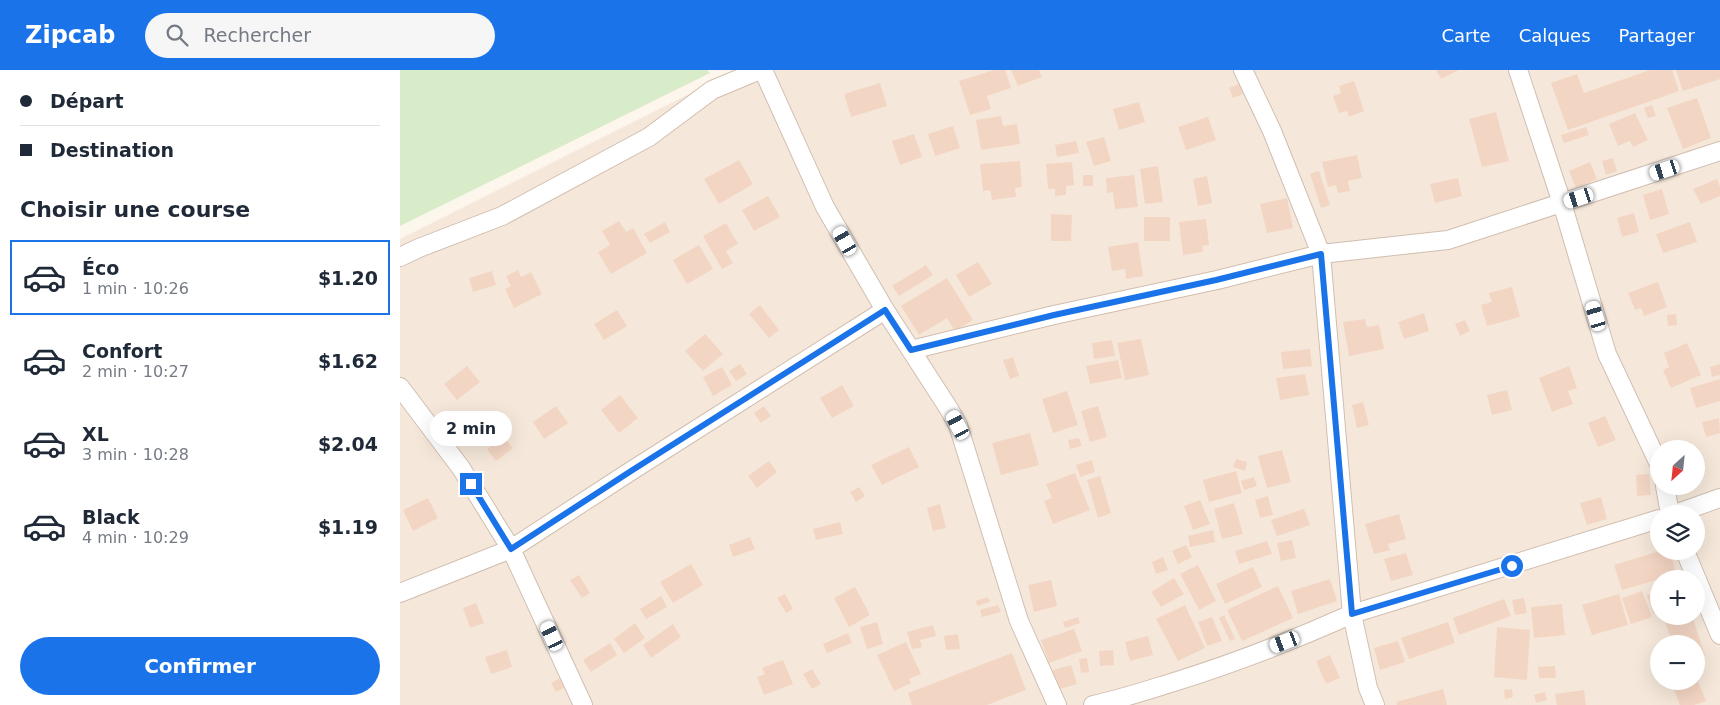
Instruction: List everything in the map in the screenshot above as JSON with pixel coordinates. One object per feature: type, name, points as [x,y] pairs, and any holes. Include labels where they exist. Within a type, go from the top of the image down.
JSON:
[{"type":"street","points":[[400,257],[418,248],[502,216],[650,137],[712,90],[761,70],[826,207],[885,310],[958,425],[1019,621],[1057,705]]},
{"type":"street","points":[[1243,70],[1272,131],[1321,254],[1352,614],[1368,688],[1375,705]]},
{"type":"street","points":[[1518,70],[1562,203],[1607,354],[1650,445]]},
{"type":"street","points":[[911,350],[1321,254],[1448,240],[1720,151]]},
{"type":"street","points":[[400,593],[511,549],[885,310]]},
{"type":"street","points":[[400,387],[461,468],[511,549],[584,705]]},
{"type":"street","points":[[1700,505],[1720,498]]},
{"type":"street","points":[[1094,705],[1134,695],[1218,668],[1319,629],[1352,614],[1650,522]]},
{"type":"street","points":[[1689,560],[1720,635]]},
{"type":"shaded area","points":[[737,70],[1720,70],[1720,705],[400,705],[400,239]]},
{"type":"green space","points":[[400,70],[707,70],[710,73],[400,226]]},
{"type":"building","points":[[994,70],[1005,70],[1011,88],[987,96],[991,109],[970,115],[959,81]]},
{"type":"building","points":[[1011,70],[1039,70],[1042,77],[1018,86]]},
{"type":"building","points":[[1436,70],[1459,70],[1441,79]]},
{"type":"building","points":[[1650,70],[1672,70],[1679,91],[1568,130],[1551,83],[1577,74],[1584,93]]},
{"type":"building","points":[[1676,70],[1720,70],[1720,79],[1683,91]]},
{"type":"building","points":[[1354,81],[1364,111],[1349,117],[1347,111],[1339,113],[1333,96],[1341,93],[1339,86]]},
{"type":"building","points":[[880,83],[887,106],[851,117],[844,94]]},
{"type":"building","points":[[1239,84],[1243,94],[1233,98],[1229,88]]},
{"type":"building","points":[[1697,98],[1711,138],[1683,149],[1667,108]]},
{"type":"building","points":[[1139,102],[1145,122],[1119,130],[1113,109]]},
{"type":"building","points":[[1652,105],[1656,116],[1648,118],[1644,108]]},
{"type":"building","points":[[1496,112],[1509,161],[1482,167],[1469,119]]},
{"type":"building","points":[[1635,113],[1648,140],[1633,147],[1630,141],[1618,146],[1609,124]]},
{"type":"building","points":[[1001,116],[1003,126],[1017,124],[1020,144],[981,150],[976,120]]},
{"type":"building","points":[[1208,117],[1216,140],[1186,150],[1178,127]]},
{"type":"building","points":[[953,126],[960,148],[935,156],[928,134]]},
{"type":"building","points":[[1586,127],[1589,135],[1564,143],[1561,135]]},
{"type":"building","points":[[914,134],[922,157],[900,165],[892,141]]},
{"type":"building","points":[[1104,137],[1111,161],[1094,166],[1086,142]]},
{"type":"building","points":[[1076,141],[1079,153],[1057,157],[1055,145]]},
{"type":"building","points":[[1357,155],[1362,178],[1348,181],[1350,191],[1338,193],[1336,185],[1328,187],[1322,162]]},
{"type":"building","points":[[1613,158],[1617,171],[1606,175],[1602,161]]},
{"type":"building","points":[[739,160],[753,184],[719,204],[704,179]]},
{"type":"building","points":[[1020,161],[1022,187],[1015,188],[1016,197],[992,200],[990,190],[983,191],[980,164]]},
{"type":"building","points":[[1072,162],[1074,185],[1066,186],[1066,195],[1055,196],[1055,189],[1048,189],[1046,164]]},
{"type":"building","points":[[1590,162],[1597,179],[1576,188],[1569,171]]},
{"type":"building","points":[[1158,166],[1163,202],[1145,204],[1140,169]]},
{"type":"building","points":[[1319,171],[1330,205],[1321,208],[1310,174]]},
{"type":"building","points":[[1083,175],[1093,175],[1093,186],[1083,186]]},
{"type":"building","points":[[1134,175],[1138,207],[1115,209],[1113,192],[1107,193],[1106,178]]},
{"type":"building","points":[[1207,176],[1212,203],[1198,206],[1193,179]]},
{"type":"building","points":[[1458,178],[1462,196],[1435,203],[1430,184]]},
{"type":"building","points":[[1717,179],[1720,187],[1720,196],[1701,204],[1693,189]]},
{"type":"building","points":[[1662,189],[1669,214],[1650,220],[1643,195]]},
{"type":"building","points":[[768,196],[780,217],[754,231],[742,210]]},
{"type":"building","points":[[1287,198],[1293,228],[1267,233],[1260,204]]},
{"type":"building","points":[[1634,213],[1639,232],[1622,237],[1617,218]]},
{"type":"building","points":[[1051,214],[1072,215],[1071,241],[1051,241]]},
{"type":"building","points":[[1144,217],[1170,217],[1170,241],[1144,241]]},
{"type":"building","points":[[1206,219],[1209,245],[1202,246],[1203,252],[1183,255],[1179,222]]},
{"type":"building","points":[[619,221],[626,232],[633,228],[647,253],[611,274],[598,252],[610,245],[602,231]]},
{"type":"building","points":[[665,222],[670,232],[650,243],[644,234]]},
{"type":"building","points":[[1690,222],[1697,242],[1663,253],[1656,234]]},
{"type":"building","points":[[726,223],[738,244],[726,251],[733,263],[722,269],[703,236]]},
{"type":"building","points":[[1138,242],[1143,276],[1126,279],[1125,269],[1112,271],[1108,247]]},
{"type":"building","points":[[699,245],[713,269],[687,284],[673,260]]},
{"type":"building","points":[[978,262],[992,284],[969,297],[956,275]]},
{"type":"building","points":[[926,265],[933,275],[899,296],[892,286]]},
{"type":"building","points":[[518,270],[521,277],[531,272],[542,294],[514,308],[505,289],[511,286],[506,276]]},
{"type":"building","points":[[492,271],[496,285],[473,292],[469,278]]},
{"type":"building","points":[[947,278],[973,320],[955,331],[947,318],[919,335],[901,306]]},
{"type":"building","points":[[1658,282],[1667,307],[1644,316],[1641,308],[1635,310],[1628,293]]},
{"type":"building","points":[[1512,287],[1520,317],[1487,326],[1481,305],[1492,302],[1489,293]]},
{"type":"building","points":[[760,305],[779,330],[769,338],[749,314]]},
{"type":"building","points":[[617,310],[627,326],[604,340],[594,324]]},
{"type":"building","points":[[1424,313],[1429,331],[1404,339],[1398,322]]},
{"type":"building","points":[[1676,314],[1677,325],[1668,326],[1667,315]]},
{"type":"building","points":[[1365,319],[1367,327],[1379,325],[1384,349],[1349,356],[1343,322]]},
{"type":"building","points":[[1465,320],[1470,331],[1460,336],[1455,324]]},
{"type":"building","points":[[705,334],[723,354],[703,371],[685,351]]},
{"type":"building","points":[[1141,339],[1149,375],[1125,380],[1117,343]]},
{"type":"building","points":[[1112,340],[1115,356],[1094,359],[1092,343]]},
{"type":"building","points":[[1687,343],[1701,375],[1671,388],[1663,370],[1669,367],[1664,353]]},
{"type":"building","points":[[1310,349],[1312,366],[1283,369],[1281,352]]},
{"type":"building","points":[[1013,357],[1019,376],[1010,379],[1003,360]]},
{"type":"building","points":[[1118,360],[1122,378],[1090,384],[1086,366]]},
{"type":"building","points":[[740,364],[747,374],[736,381],[729,371]]},
{"type":"building","points":[[1720,364],[1720,375],[1712,377],[1710,367]]},
{"type":"building","points":[[467,366],[480,382],[457,400],[444,384]]},
{"type":"building","points":[[1569,366],[1577,388],[1568,391],[1573,404],[1552,412],[1539,378]]},
{"type":"building","points":[[722,367],[732,385],[713,396],[703,377]]},
{"type":"building","points":[[1305,374],[1309,395],[1280,400],[1276,378]]},
{"type":"building","points":[[1720,379],[1720,401],[1696,408],[1690,388]]},
{"type":"building","points":[[842,385],[854,406],[832,418],[820,398]]},
{"type":"building","points":[[1507,390],[1512,410],[1492,415],[1487,395]]},
{"type":"building","points":[[1067,391],[1078,425],[1053,433],[1042,399]]},
{"type":"building","points":[[620,395],[638,418],[619,433],[601,410]]},
{"type":"building","points":[[1363,402],[1369,425],[1357,428],[1352,405]]},
{"type":"building","points":[[556,406],[568,423],[544,439],[533,422]]},
{"type":"building","points":[[764,406],[771,416],[761,423],[754,413]]},
{"type":"building","points":[[1098,406],[1107,437],[1090,442],[1081,411]]},
{"type":"building","points":[[1605,416],[1616,440],[1598,447],[1588,423]]},
{"type":"building","points":[[1719,418],[1720,433],[1706,437],[1702,422]]},
{"type":"building","points":[[1030,433],[1039,465],[1001,475],[992,443]]},
{"type":"building","points":[[504,437],[513,448],[496,461],[487,449]]},
{"type":"building","points":[[1079,438],[1082,446],[1070,449],[1068,440]]},
{"type":"building","points":[[909,447],[919,467],[882,485],[871,465]]},
{"type":"building","points":[[1282,450],[1291,482],[1267,488],[1258,456]]},
{"type":"building","points":[[1236,459],[1247,462],[1245,471],[1233,467]]},
{"type":"building","points":[[1092,460],[1095,472],[1080,477],[1076,465]]},
{"type":"building","points":[[769,461],[777,472],[757,488],[748,476]]},
{"type":"building","points":[[1236,471],[1242,493],[1209,502],[1203,480]]},
{"type":"building","points":[[1075,473],[1090,510],[1053,524],[1044,501],[1052,498],[1046,484]]},
{"type":"building","points":[[1649,474],[1651,495],[1637,496],[1636,475]]},
{"type":"building","points":[[1100,476],[1111,513],[1098,518],[1087,480]]},
{"type":"building","points":[[1254,477],[1257,486],[1244,490],[1241,481]]},
{"type":"building","points":[[859,487],[865,496],[856,502],[850,492]]},
{"type":"building","points":[[1268,496],[1273,515],[1260,518],[1255,500]]},
{"type":"building","points":[[1601,497],[1607,519],[1587,525],[1580,503]]},
{"type":"building","points":[[428,498],[438,518],[413,531],[403,510]]},
{"type":"building","points":[[1200,500],[1210,524],[1193,530],[1184,506]]},
{"type":"building","points":[[1234,503],[1243,534],[1222,539],[1214,509]]},
{"type":"building","points":[[940,504],[946,528],[933,531],[927,508]]},
{"type":"building","points":[[1304,509],[1310,525],[1277,536],[1271,520]]},
{"type":"building","points":[[1399,514],[1406,539],[1388,544],[1390,550],[1374,554],[1365,524]]},
{"type":"building","points":[[840,522],[843,534],[816,540],[813,529]]},
{"type":"building","points":[[1213,530],[1215,542],[1190,547],[1188,536]]},
{"type":"building","points":[[750,537],[755,549],[733,557],[729,545]]},
{"type":"building","points":[[1292,540],[1296,558],[1281,561],[1277,543]]},
{"type":"building","points":[[1267,541],[1272,554],[1239,564],[1235,551]]},
{"type":"building","points":[[1186,545],[1192,557],[1178,564],[1172,551]]},
{"type":"building","points":[[1406,553],[1413,575],[1391,581],[1384,559]]},
{"type":"building","points":[[1650,554],[1650,560],[1672,560],[1675,570],[1650,570],[1650,582],[1622,590],[1614,565]]},
{"type":"building","points":[[1163,557],[1168,570],[1156,574],[1152,562]]},
{"type":"building","points":[[691,564],[703,585],[673,603],[660,582]]},
{"type":"building","points":[[1198,565],[1216,601],[1199,610],[1180,574]]},
{"type":"building","points":[[1253,567],[1262,587],[1225,604],[1216,584]]},
{"type":"building","points":[[579,575],[590,593],[582,598],[570,580]]},
{"type":"building","points":[[1174,578],[1184,594],[1161,607],[1151,592]]},
{"type":"building","points":[[1330,579],[1337,601],[1298,614],[1291,591]]},
{"type":"building","points":[[1051,580],[1057,606],[1034,612],[1028,585]]},
{"type":"building","points":[[1278,586],[1293,618],[1242,641],[1227,610]]},
{"type":"building","points":[[855,587],[870,615],[849,627],[834,598]]},
{"type":"building","points":[[1642,591],[1650,612],[1650,618],[1631,624],[1622,598]]},
{"type":"building","points":[[785,594],[793,609],[786,613],[777,598]]},
{"type":"building","points":[[1619,594],[1628,625],[1592,635],[1582,605]]},
{"type":"building","points":[[1650,594],[1650,604],[1647,595]]},
{"type":"building","points":[[661,596],[667,607],[646,619],[640,609]]},
{"type":"building","points":[[988,597],[990,602],[977,606],[976,601]]},
{"type":"building","points":[[1524,598],[1527,613],[1515,615],[1512,600]]},
{"type":"building","points":[[1504,599],[1511,616],[1459,635],[1453,618]]},
{"type":"building","points":[[476,603],[484,623],[470,628],[463,608]]},
{"type":"building","points":[[1562,604],[1565,635],[1534,638],[1531,607]]},
{"type":"building","points":[[998,605],[1001,612],[982,617],[980,610]]},
{"type":"building","points":[[1185,605],[1205,648],[1178,661],[1156,619]]},
{"type":"building","points":[[1224,615],[1235,639],[1230,641],[1219,618]]},
{"type":"building","points":[[1078,617],[1080,623],[1065,628],[1063,622]]},
{"type":"building","points":[[1212,617],[1222,641],[1207,646],[1198,622]]},
{"type":"building","points":[[877,622],[883,644],[867,649],[860,627]]},
{"type":"building","points":[[1448,622],[1455,643],[1409,659],[1401,638]]},
{"type":"building","points":[[635,623],[645,638],[624,653],[614,639]]},
{"type":"building","points":[[673,624],[681,637],[651,658],[643,645]]},
{"type":"building","points":[[933,625],[936,636],[920,640],[922,647],[912,649],[907,632]]},
{"type":"building","points":[[1666,625],[1695,625],[1698,635],[1670,635]]},
{"type":"building","points":[[1497,627],[1530,630],[1527,680],[1494,677]]},
{"type":"building","points":[[1074,629],[1082,651],[1049,663],[1041,640]]},
{"type":"building","points":[[848,633],[852,643],[827,653],[823,644]]},
{"type":"building","points":[[958,634],[960,649],[946,650],[944,636]]},
{"type":"building","points":[[1148,636],[1153,655],[1130,661],[1125,642]]},
{"type":"building","points":[[1398,641],[1405,662],[1380,670],[1374,648]]},
{"type":"building","points":[[906,642],[921,674],[909,679],[911,683],[894,691],[877,655]]},
{"type":"building","points":[[610,643],[617,655],[591,672],[583,660]]},
{"type":"building","points":[[507,650],[512,667],[491,674],[485,657]]},
{"type":"building","points":[[1113,650],[1114,665],[1100,666],[1099,651]]},
{"type":"building","points":[[1012,653],[1026,690],[987,705],[912,705],[908,693]]},
{"type":"building","points":[[1330,655],[1340,678],[1326,684],[1316,661]]},
{"type":"building","points":[[1087,658],[1089,672],[1081,673],[1079,659]]},
{"type":"building","points":[[783,660],[793,684],[764,695],[757,677],[765,674],[762,668]]},
{"type":"building","points":[[1071,665],[1077,684],[1056,690],[1050,671]]},
{"type":"building","points":[[1555,666],[1556,678],[1539,678],[1538,667]]},
{"type":"building","points":[[812,669],[821,684],[812,689],[803,674]]},
{"type":"building","points":[[560,678],[566,687],[556,692],[551,683]]},
{"type":"building","points":[[1443,689],[1447,705],[1397,705],[1396,702]]},
{"type":"building","points":[[1512,689],[1513,697],[1505,699],[1504,690]]},
{"type":"building","points":[[1584,690],[1586,705],[1557,705],[1555,694]]},
{"type":"building","points":[[1674,690],[1701,690],[1706,701],[1694,705],[1680,705]]},
{"type":"building","points":[[1545,692],[1547,700],[1536,703],[1534,695]]},
{"type":"route","points":[[471,484],[511,549],[885,310],[911,350],[1321,254],[1352,614],[1512,566]]}]
